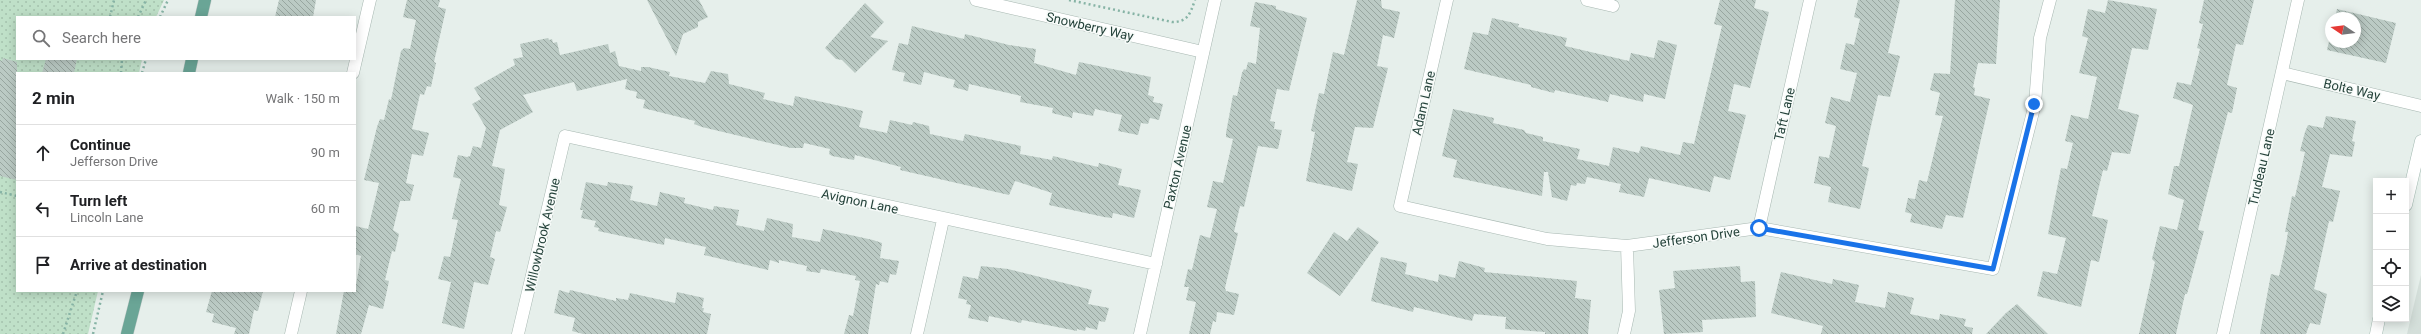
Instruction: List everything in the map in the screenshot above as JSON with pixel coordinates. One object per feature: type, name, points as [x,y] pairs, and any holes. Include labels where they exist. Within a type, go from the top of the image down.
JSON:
[{"type":"main road","points":[[202,16],[205,0]]},
{"type":"main road","points":[[189,72],[192,60]]},
{"type":"main road","points":[[127,334],[138,292]]},
{"type":"street","points":[[353,72],[370,0]]},
{"type":"street","name":"Snowberry Way","points":[[976,0],[1203,52]]},
{"type":"street","name":"Paxton Avenue","points":[[1140,334],[1215,0]]},
{"type":"street","name":"Adam Lane","points":[[1400,206],[1447,0]]},
{"type":"street","points":[[1587,0],[1613,6]]},
{"type":"street","name":"Taft Lane","points":[[1759,228],[1810,0]]},
{"type":"street","name":"Jefferson Drive","points":[[1400,206],[1547,239],[1627,246],[1759,228],[1993,269],[2034,104],[2040,38],[2050,0]]},
{"type":"street","name":"Trudeau Lane","points":[[2223,334],[2298,0]]},
{"type":"street","name":"Bolte Way","points":[[2282,74],[2421,106]]},
{"type":"street","name":"Avignon Lane","points":[[565,136],[943,220],[1156,264]]},
{"type":"street","name":"Willowbrook Avenue","points":[[518,334],[565,136]]},
{"type":"street","points":[[2409,192],[2421,142]]},
{"type":"street","points":[[917,334],[943,220]]},
{"type":"street","points":[[1624,334],[1629,311],[1627,246]]},
{"type":"street","points":[[291,334],[301,292]]},
{"type":"street","points":[[2376,334],[2378,322]]},
{"type":"path","points":[[110,16],[114,0]]},
{"type":"path","points":[[138,16],[146,0]]},
{"type":"path","points":[[160,16],[168,0]]},
{"type":"path","points":[[1069,0],[1172,22],[1185,20],[1190,16],[1195,0]]},
{"type":"path","points":[[120,72],[122,60]]},
{"type":"path","points":[[142,72],[146,60]]},
{"type":"path","points":[[0,192],[16,196]]},
{"type":"path","points":[[63,334],[77,292]]},
{"type":"path","points":[[93,334],[103,292]]},
{"type":"shaded area","points":[[2421,275],[2421,334],[2407,334]]},
{"type":"green space","points":[[0,0],[164,0],[156,16],[16,16],[16,60],[142,60],[139,72],[16,72],[16,292],[98,292],[88,334],[0,334]]},
{"type":"building","points":[[279,0],[316,0],[313,16],[275,16]]},
{"type":"building","points":[[407,0],[440,0],[438,7],[446,9],[434,62],[436,63],[431,87],[427,86],[424,95],[420,94],[412,129],[429,133],[423,156],[412,154],[406,183],[414,185],[410,201],[400,201],[393,230],[399,234],[395,252],[392,251],[385,280],[389,281],[383,309],[369,305],[361,334],[336,334],[344,292],[356,292],[361,256],[356,254],[356,226],[368,229],[379,183],[364,180],[377,127],[380,119],[384,120],[389,99],[391,100],[401,51],[404,48],[410,49],[416,20],[403,17]]},
{"type":"building","points":[[647,0],[699,0],[708,17],[698,22],[698,27],[683,34],[676,56]]},
{"type":"building","points":[[1357,0],[1381,0],[1382,8],[1400,12],[1394,38],[1383,35],[1377,66],[1388,68],[1373,128],[1355,127],[1347,162],[1358,164],[1352,191],[1306,181],[1315,132],[1311,131],[1319,93],[1324,94],[1333,52],[1344,55]]},
{"type":"building","points":[[1720,0],[1756,0],[1754,8],[1769,12],[1750,88],[1734,84],[1728,111],[1746,115],[1730,180],[1714,176],[1710,192],[1649,178],[1644,197],[1619,192],[1621,184],[1587,177],[1585,184],[1577,183],[1576,186],[1571,185],[1567,201],[1552,197],[1548,172],[1544,172],[1542,196],[1453,177],[1457,160],[1442,156],[1453,109],[1494,118],[1493,123],[1524,130],[1526,133],[1543,137],[1543,141],[1580,149],[1577,159],[1609,166],[1613,147],[1639,153],[1641,146],[1680,155],[1683,142],[1694,144],[1722,26],[1714,24]]},
{"type":"building","points":[[1858,0],[1900,0],[1888,53],[1900,56],[1890,97],[1878,95],[1862,166],[1869,168],[1860,209],[1828,202],[1831,187],[1814,183],[1819,156],[1829,158],[1836,126],[1825,123],[1831,97],[1850,102],[1857,73],[1840,69],[1846,43],[1854,45],[1860,19],[1854,17]]},
{"type":"building","points":[[1955,0],[2000,0],[1996,64],[1978,63],[1973,87],[1975,88],[1974,95],[1990,99],[1963,218],[1946,215],[1942,229],[1910,222],[1912,214],[1905,212],[1908,198],[1915,199],[1919,180],[1927,182],[1943,116],[1935,115],[1940,93],[1930,90],[1934,73],[1950,74]]},
{"type":"building","points":[[2108,0],[2157,9],[2148,50],[2132,48],[2118,109],[2139,115],[2130,154],[2112,152],[2107,171],[2103,170],[2092,216],[2108,220],[2099,262],[2091,260],[2081,307],[2037,296],[2043,271],[2057,274],[2066,238],[2048,234],[2061,168],[2067,169],[2073,143],[2065,141],[2071,115],[2088,119],[2097,77],[2079,73],[2088,38],[2082,36],[2088,9],[2105,13]]},
{"type":"building","points":[[2204,0],[2254,0],[2243,45],[2236,44],[2227,85],[2237,88],[2232,113],[2228,112],[2206,198],[2198,230],[2204,231],[2187,294],[2185,294],[2176,334],[2139,334],[2155,262],[2152,259],[2160,226],[2177,230],[2184,200],[2168,194],[2174,166],[2179,166],[2193,105],[2173,98],[2177,82],[2191,85],[2200,49],[2197,48],[2203,24],[2199,23]]},
{"type":"building","points":[[1255,2],[1276,6],[1276,9],[1307,18],[1289,91],[1277,89],[1270,121],[1275,122],[1274,129],[1282,130],[1278,149],[1258,146],[1244,207],[1240,206],[1234,232],[1238,233],[1225,288],[1226,291],[1239,294],[1234,315],[1217,312],[1216,322],[1213,321],[1210,334],[1189,334],[1196,302],[1186,300],[1189,287],[1184,287],[1188,269],[1192,270],[1200,235],[1210,238],[1217,209],[1207,207],[1213,181],[1223,183],[1233,139],[1226,137],[1226,133],[1233,95],[1237,96],[1242,73],[1244,69],[1246,70],[1248,62],[1256,64],[1260,28],[1250,26]]},
{"type":"building","points":[[865,3],[884,22],[870,37],[888,41],[855,73],[842,60],[836,59],[825,48]]},
{"type":"building","points":[[2337,9],[2350,12],[2336,12]]},
{"type":"building","points":[[2361,15],[2396,23],[2386,63],[2327,50],[2327,48],[2361,48]]},
{"type":"building","points":[[1492,18],[1519,24],[1518,27],[1567,38],[1565,46],[1629,61],[1631,53],[1654,58],[1658,40],[1677,45],[1665,99],[1644,94],[1643,102],[1610,94],[1608,102],[1555,90],[1554,93],[1531,87],[1531,85],[1464,69],[1473,32],[1488,35]]},
{"type":"building","points":[[912,26],[964,39],[965,34],[1009,45],[1036,49],[1034,63],[1076,75],[1079,62],[1151,77],[1148,95],[1154,97],[1153,102],[1163,104],[1159,120],[1150,118],[1148,124],[1141,123],[1138,135],[1118,131],[1122,115],[1095,109],[1093,116],[1073,112],[1072,118],[1052,113],[1053,108],[1020,102],[1021,96],[969,84],[968,91],[953,87],[955,80],[924,72],[921,85],[903,81],[905,73],[892,70],[899,43],[908,45]]},
{"type":"building","points":[[548,38],[549,40],[552,39],[553,43],[557,42],[560,55],[608,44],[610,53],[615,51],[619,66],[641,71],[641,67],[648,67],[670,72],[669,76],[705,83],[711,71],[728,74],[729,84],[765,93],[763,99],[793,106],[795,96],[863,111],[859,127],[887,133],[890,120],[912,125],[913,122],[929,126],[930,134],[963,141],[965,134],[1021,146],[1020,154],[1052,160],[1053,156],[1098,167],[1099,163],[1122,169],[1118,185],[1141,190],[1134,218],[1113,213],[1112,218],[1104,217],[1049,205],[1052,193],[1015,181],[1009,195],[900,170],[901,167],[855,155],[854,160],[832,156],[829,154],[830,149],[804,143],[803,148],[791,148],[702,127],[694,124],[695,121],[643,108],[645,100],[636,98],[637,92],[625,89],[627,79],[577,91],[574,82],[523,95],[533,112],[500,130],[492,166],[505,169],[499,205],[507,207],[500,232],[496,231],[490,257],[495,259],[488,285],[474,282],[464,329],[442,323],[451,282],[438,279],[444,256],[450,257],[458,220],[452,219],[461,179],[453,177],[458,155],[467,157],[470,156],[473,146],[481,148],[486,128],[472,104],[481,99],[474,88],[515,65],[513,59],[523,57],[520,44]]},
{"type":"building","points":[[3,58],[17,62],[16,180],[0,176],[0,60],[2,61]]},
{"type":"building","points":[[46,60],[77,60],[74,72],[42,72]]},
{"type":"building","points":[[2326,116],[2356,121],[2352,141],[2355,142],[2352,157],[2330,154],[2322,187],[2340,191],[2333,222],[2329,221],[2314,289],[2327,294],[2320,325],[2310,323],[2306,334],[2260,334],[2271,274],[2279,276],[2288,232],[2285,232],[2292,196],[2295,197],[2305,152],[2300,151],[2305,132],[2308,125],[2323,128]]},
{"type":"building","points":[[586,182],[607,186],[608,182],[633,186],[630,200],[657,206],[660,192],[685,198],[684,203],[713,210],[714,206],[739,210],[736,225],[764,231],[767,218],[793,224],[792,237],[820,242],[823,229],[873,240],[882,243],[880,258],[899,261],[896,275],[890,274],[888,283],[880,281],[879,285],[876,284],[868,334],[844,334],[849,315],[853,316],[860,281],[855,280],[856,276],[821,269],[820,273],[806,271],[807,266],[779,260],[779,263],[770,260],[768,270],[704,255],[706,247],[665,238],[664,245],[598,231],[599,228],[594,227],[596,221],[581,218],[583,210],[580,210]]},
{"type":"building","points":[[1358,227],[1379,242],[1340,296],[1307,273],[1334,232],[1347,241]]},
{"type":"building","points":[[1381,257],[1407,263],[1405,274],[1438,282],[1439,274],[1455,278],[1459,261],[1485,268],[1484,272],[1577,281],[1575,298],[1591,300],[1588,334],[1545,334],[1545,332],[1505,329],[1506,317],[1474,314],[1472,321],[1414,307],[1413,312],[1371,301]]},
{"type":"building","points":[[981,266],[1008,269],[1092,290],[1088,304],[1109,308],[1105,322],[1099,321],[1097,330],[1086,327],[1085,331],[1077,329],[1077,331],[1022,320],[1021,323],[989,316],[988,322],[968,318],[971,305],[966,304],[967,300],[958,298],[963,276],[978,279]]},
{"type":"building","points":[[1740,266],[1741,282],[1755,281],[1756,317],[1702,320],[1703,332],[1664,334],[1659,290],[1675,288],[1673,271]]},
{"type":"building","points":[[1781,272],[1832,284],[1833,279],[1859,285],[1855,302],[1885,308],[1888,292],[1914,298],[1910,314],[1939,320],[1940,314],[1966,319],[1964,326],[1973,328],[1972,334],[1821,334],[1823,326],[1771,313]]},
{"type":"building","points":[[559,290],[569,293],[570,290],[616,301],[616,298],[628,300],[630,293],[675,303],[677,292],[704,298],[702,308],[704,308],[703,312],[711,314],[707,334],[583,334],[572,331],[575,318],[554,313]]},
{"type":"building","points":[[212,292],[263,292],[258,311],[254,310],[249,334],[234,334],[236,328],[212,322],[214,314],[206,312]]},
{"type":"building","points":[[2017,304],[2048,334],[1986,334],[2006,313]]},
{"type":"route","points":[[1759,228],[1993,269],[2034,104]]}]
